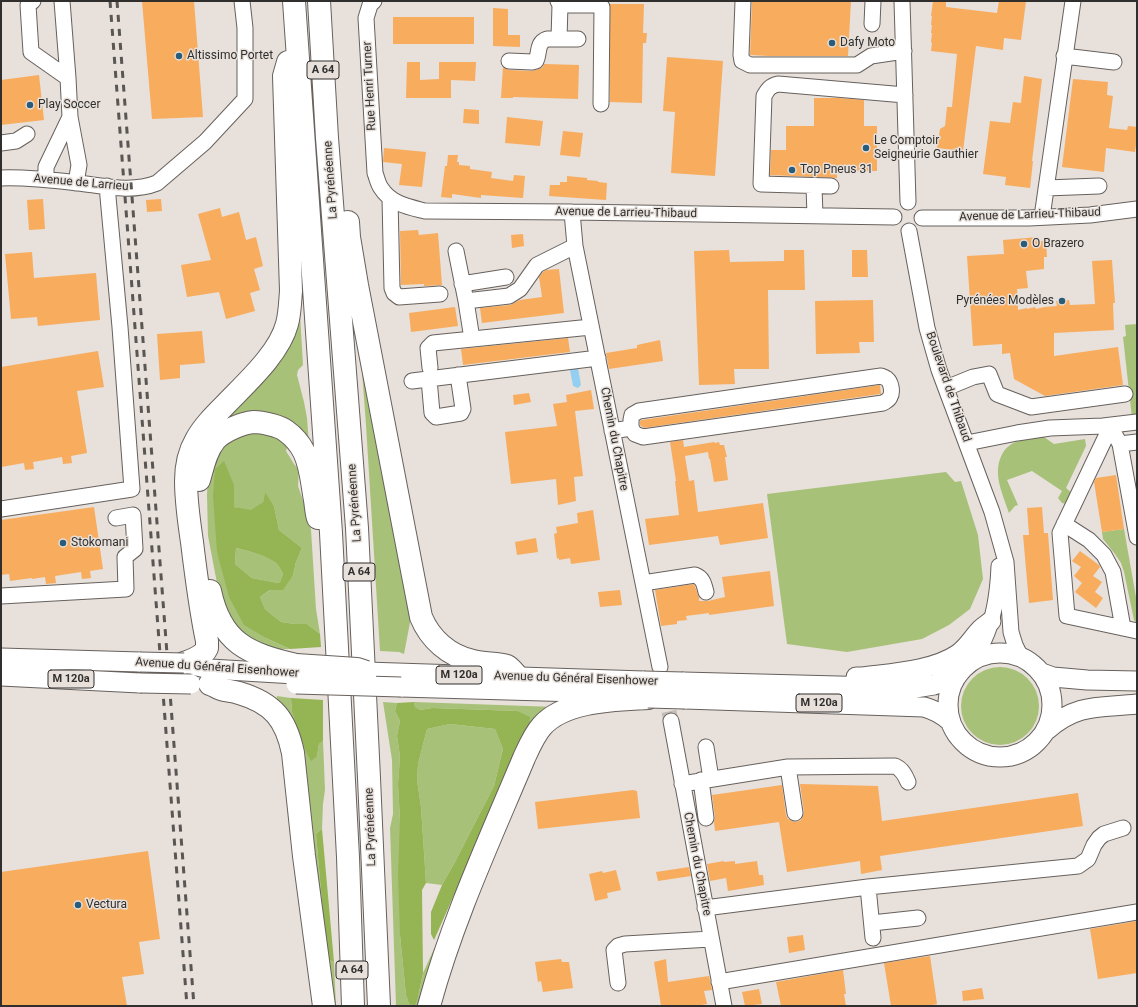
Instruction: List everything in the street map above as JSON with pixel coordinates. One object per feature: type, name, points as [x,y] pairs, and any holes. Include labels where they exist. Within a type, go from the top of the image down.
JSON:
[{"type":"highway","name":"La Pyrénéenne","points":[[294,1],[331,533],[348,857],[354,1006]]},
{"type":"highway","name":"La Pyrénéenne","points":[[319,1],[327,138],[357,528],[379,1006]]},
{"type":"highway","points":[[184,663],[196,659],[202,654],[206,648],[207,641],[187,504],[186,480],[190,454],[203,429],[260,368],[281,339],[287,325],[290,311],[291,291],[284,76],[296,37]]},
{"type":"highway","points":[[327,138],[343,167],[349,237],[357,285],[421,617],[425,627],[444,649],[457,656],[472,661],[508,667],[518,677]]},
{"type":"highway","points":[[331,533],[317,517],[310,471],[304,452],[296,439],[286,430],[253,422],[240,425],[227,431],[216,440],[208,451],[199,480],[200,522],[206,573],[218,618],[231,636],[244,647],[258,655],[272,660],[296,674],[357,668],[366,672]]},
{"type":"highway","points":[[200,684],[239,693],[256,699],[270,707],[279,716],[290,738],[324,1006]]},
{"type":"highway","points":[[429,1006],[457,919],[524,758],[543,725],[556,715],[572,707],[646,690]]},
{"type":"main road","points":[[806,685],[829,676],[862,677],[942,663],[958,654],[971,642],[981,629],[991,621]]},
{"type":"main road","points":[[1047,730],[1053,711],[1051,691],[1042,673],[1029,661],[1021,657],[1010,654],[994,653],[977,658],[963,669],[952,685],[948,697],[948,709],[950,721],[954,731],[969,748],[984,755],[1001,758],[1023,753],[1032,747],[1057,720],[1074,712],[1091,707],[1137,704]]},
{"type":"main road","name":"Avenue du Général Eisenhower","points":[[1,658],[184,663],[210,669],[616,693],[646,690],[806,685],[915,688],[934,685],[963,669]]},
{"type":"main road","name":"Avenue du Général Eisenhower","points":[[366,672],[401,680],[518,677],[646,690]]},
{"type":"main road","points":[[1042,673],[1053,677],[1087,680],[1137,681]]},
{"type":"main road","name":"Avenue du Général Eisenhower","points":[[1,676],[140,683],[200,684],[296,674]]},
{"type":"main road","name":"Avenue du Général Eisenhower","points":[[684,690],[924,707],[940,713],[950,721]]},
{"type":"street","points":[[33,1],[28,5],[31,52],[68,78]]},
{"type":"street","points":[[62,1],[70,117],[79,166],[76,182]]},
{"type":"street","name":"Avenue de Larrieu","points":[[1,178],[46,179],[131,189],[157,184],[205,142],[245,99],[245,28],[242,1]]},
{"type":"street","name":"Rue Henri Turner","points":[[374,1],[370,5],[366,18],[375,173]]},
{"type":"street","points":[[743,1],[741,55],[742,61],[750,64],[857,65],[871,56],[904,51]]},
{"type":"street","points":[[872,1],[872,24]]},
{"type":"street","points":[[902,1],[908,202]]},
{"type":"street","points":[[1042,217],[1072,1]]},
{"type":"street","points":[[560,39],[559,3],[600,5],[602,7],[601,104]]},
{"type":"street","points":[[509,61],[536,61],[538,58],[539,44],[546,39],[578,39]]},
{"type":"street","points":[[1064,56],[1114,62]]},
{"type":"street","points":[[831,186],[755,184],[764,96],[767,90],[778,84],[905,95]]},
{"type":"street","points":[[46,179],[46,167],[70,117]]},
{"type":"street","points":[[1,143],[16,141],[27,134]]},
{"type":"street","name":"Avenue de Larrieu-Thibaud","points":[[375,173],[380,187],[390,198],[404,206],[425,211],[894,217]]},
{"type":"street","points":[[1,509],[132,489],[120,327],[107,186]]},
{"type":"street","points":[[814,186],[815,216]]},
{"type":"street","points":[[1046,188],[1099,186]]},
{"type":"street","points":[[390,198],[391,271],[392,288],[394,293],[399,297],[440,294]]},
{"type":"street","points":[[908,202],[917,205],[920,208],[922,218],[919,225],[913,230],[909,231],[900,228],[894,221],[894,212],[900,205],[908,202]]},
{"type":"street","name":"Avenue de Larrieu-Thibaud","points":[[922,218],[1090,215],[1137,209]]},
{"type":"street","name":"Chemin du Chapitre","points":[[572,212],[575,246],[660,666]]},
{"type":"street","name":"Boulevard de Thibaud","points":[[909,231],[910,245],[927,328],[939,370],[992,512],[1000,539],[1006,562],[1011,632],[1021,657]]},
{"type":"street","points":[[466,301],[509,296],[520,289],[537,265],[575,246]]},
{"type":"street","points":[[456,251],[472,339]]},
{"type":"street","points":[[462,284],[506,277]]},
{"type":"street","points":[[458,375],[463,409],[461,413],[436,417],[432,413],[428,348],[433,343],[591,327]]},
{"type":"street","points":[[412,381],[430,373],[458,375],[598,358]]},
{"type":"street","points":[[946,388],[972,377],[989,374],[997,394],[1031,407],[1125,394]]},
{"type":"street","points":[[880,376],[886,378],[890,382],[892,390],[891,396],[883,403],[643,436],[635,434],[631,428],[632,415],[639,411],[880,376]]},
{"type":"street","points":[[967,443],[1050,428],[1106,428],[1137,422]]},
{"type":"street","points":[[612,431],[631,428]]},
{"type":"street","points":[[1106,428],[1114,433],[1120,444],[1137,537]]},
{"type":"street","points":[[1064,524],[1089,540],[1104,555],[1114,572],[1130,629],[1067,616],[1060,534],[1064,524],[1106,428]]},
{"type":"street","points":[[1120,444],[1137,442]]},
{"type":"street","points":[[1,596],[126,590],[124,557],[135,549],[133,516],[116,518]]},
{"type":"street","name":"Boulevard de Thibaud","points":[[963,669],[984,640],[991,621],[996,601],[1000,539]]},
{"type":"street","points":[[643,583],[695,575],[704,582],[706,592]]},
{"type":"street","name":"Chemin du Chapitre","points":[[671,721],[724,1006]]},
{"type":"street","points":[[706,747],[706,818]]},
{"type":"street","points":[[682,784],[788,767],[895,766],[900,768],[908,782]]},
{"type":"street","points":[[788,767],[795,813]]},
{"type":"street","points":[[705,908],[868,887],[1078,866],[1088,859],[1099,838],[1104,834],[1123,828]]},
{"type":"street","points":[[868,887],[873,938]]},
{"type":"street","points":[[719,982],[1137,912]]},
{"type":"street","points":[[872,923],[918,918]]},
{"type":"street","points":[[618,983],[614,950],[618,946],[624,944],[712,939]]},
{"type":"green space","points":[[300,314],[303,365],[298,370],[297,375],[307,418],[309,445],[246,415],[194,457]]},
{"type":"green space","points":[[1137,324],[1137,417],[1132,418],[1123,337],[1126,336],[1125,325]]},
{"type":"green space","points":[[360,345],[413,607],[404,654],[399,652],[380,651]]},
{"type":"green space","points":[[250,428],[278,434],[292,451],[287,448],[286,451],[299,470],[298,486],[308,515],[311,530],[316,609],[320,634],[307,624],[281,622],[265,609],[260,597],[293,575],[296,562],[302,548],[279,530],[274,506],[265,493],[263,502],[251,511],[234,507],[234,485],[217,552],[266,638],[290,649],[270,649],[241,637],[220,599],[208,536],[208,474],[221,444]]},
{"type":"green space","points":[[1044,437],[1054,444],[1085,439],[1086,446],[1066,488],[1073,494],[1067,504],[1062,503],[1058,498],[1062,491],[1032,471],[1007,480],[1018,505],[1015,506],[1009,513],[999,482],[998,466],[1000,459],[1004,451],[1013,443],[1026,439]]},
{"type":"green space","points":[[224,461],[234,485],[234,507],[251,510],[263,502],[265,492],[274,506],[279,530],[302,548],[296,562],[293,575],[283,590],[270,590],[260,597],[265,609],[281,622],[307,624],[320,634],[321,647],[290,649],[266,638],[244,625],[229,597],[217,552],[213,496],[215,469]],"holes":[[[236,548],[262,556],[276,563],[283,574],[280,582],[278,583],[252,578],[235,564]]]},
{"type":"green space","points":[[946,472],[955,482],[961,481],[978,535],[983,579],[970,609],[949,625],[922,639],[847,652],[787,644],[767,494]]},
{"type":"green space","points":[[1124,529],[1137,603],[1137,624],[1134,620],[1121,563],[1103,539],[1102,532]]},
{"type":"green space","points":[[236,548],[262,556],[276,563],[283,574],[280,582],[278,583],[252,578],[235,564]]},
{"type":"green space","points":[[992,667],[1008,667],[1022,673],[1033,684],[1039,698],[1039,714],[1033,728],[1022,739],[1008,745],[992,745],[978,739],[967,728],[961,714],[961,698],[967,684],[978,673]]},
{"type":"green space","points":[[277,696],[291,698],[292,712],[299,730],[317,756],[319,744],[323,741],[325,790],[322,829],[316,834],[327,959],[334,962],[336,1006],[329,1006],[276,704]]},
{"type":"green space","points":[[291,698],[323,700],[323,741],[319,744],[317,756],[311,761],[306,752],[292,712]]},
{"type":"green space","points":[[383,702],[397,703],[395,711],[400,721],[397,736],[400,756],[398,784],[400,819],[400,935],[406,995],[409,1004],[418,997],[423,973],[434,949],[447,929],[424,1006],[396,1006],[390,828],[393,814],[392,760]]},
{"type":"green space","points":[[414,702],[556,707],[529,726],[517,711],[432,708],[420,710],[415,707]]},
{"type":"green space","points":[[414,702],[415,707],[420,710],[432,708],[517,711],[530,717],[529,726],[476,857],[462,877],[434,940],[431,934],[431,912],[442,885],[494,786],[503,749],[495,729],[450,724],[427,729],[418,764],[417,780],[421,807],[426,883],[422,890],[423,973],[415,1005],[409,1004],[406,995],[400,935],[398,875],[400,819],[398,784],[400,756],[397,736],[400,721],[395,711],[397,703]]},
{"type":"green space","points":[[450,724],[495,729],[503,749],[494,786],[442,885],[426,883],[421,807],[417,780],[418,764],[427,729]]},
{"type":"green space","points":[[322,829],[334,962],[327,959],[316,834]]},
{"type":"water","points":[[578,368],[581,385],[578,388],[573,386],[570,370]]},
{"type":"building","points":[[142,1],[194,1],[203,117],[152,119]]},
{"type":"building","points":[[752,1],[851,1],[848,56],[750,55]]},
{"type":"building","points":[[933,1],[946,1],[946,7],[997,13],[999,1],[1026,1],[1021,40],[1004,38],[1003,50],[976,46],[963,151],[937,148],[940,129],[945,126],[947,107],[952,107],[957,54],[931,51],[931,16]]},
{"type":"building","points":[[610,4],[644,4],[643,33],[647,33],[646,43],[643,43],[642,103],[610,102]]},
{"type":"building","points":[[493,8],[508,9],[508,35],[520,35],[520,47],[493,46]]},
{"type":"building","points":[[393,17],[474,17],[474,44],[393,44]]},
{"type":"building","points":[[667,57],[723,61],[715,176],[671,173],[675,112],[663,111]]},
{"type":"building","points":[[407,62],[420,62],[420,80],[439,79],[439,62],[476,62],[475,81],[451,80],[451,98],[406,98]]},
{"type":"building","points":[[544,64],[579,65],[578,99],[501,98],[503,67],[509,70],[532,71],[542,68]]},
{"type":"building","points":[[39,75],[44,120],[1,125],[1,80]]},
{"type":"building","points":[[1024,76],[1042,79],[1030,188],[1005,185],[1006,177],[983,174],[990,121],[1010,123],[1013,102],[1021,103]]},
{"type":"building","points":[[1073,79],[1108,82],[1107,95],[1113,96],[1109,128],[1127,130],[1128,126],[1137,127],[1135,152],[1106,148],[1104,172],[1062,167]]},
{"type":"building","points":[[814,98],[864,100],[864,126],[877,126],[877,171],[837,171],[837,178],[770,175],[771,150],[786,150],[786,126],[814,126]]},
{"type":"building","points":[[464,109],[479,110],[479,124],[463,123]]},
{"type":"building","points":[[507,117],[543,121],[540,146],[505,143]]},
{"type":"building","points":[[563,131],[583,133],[580,157],[560,155]]},
{"type":"building","points":[[384,148],[426,152],[422,187],[399,185],[402,164],[383,162]]},
{"type":"building","points":[[448,155],[458,155],[457,162],[459,162],[459,165],[470,166],[470,169],[492,172],[491,178],[513,181],[514,175],[525,176],[523,198],[481,195],[481,198],[452,194],[452,198],[441,197]]},
{"type":"building","points":[[567,176],[587,178],[587,180],[607,183],[606,200],[549,196],[550,185],[560,185],[560,182],[567,182]]},
{"type":"building","points":[[43,199],[45,229],[29,230],[27,200]]},
{"type":"building","points":[[161,199],[162,211],[147,212],[146,200]]},
{"type":"building","points":[[220,208],[222,217],[239,212],[246,240],[256,237],[263,266],[254,269],[260,290],[250,293],[255,311],[226,319],[219,292],[187,297],[181,265],[211,260],[198,214]]},
{"type":"building","points":[[418,230],[419,235],[438,233],[442,285],[401,285],[400,231]]},
{"type":"building","points":[[523,234],[524,246],[512,248],[511,235]]},
{"type":"building","points":[[1038,237],[1039,241],[1046,241],[1047,257],[1044,257],[1044,269],[1026,271],[1028,288],[1017,289],[1018,310],[1035,307],[1036,309],[1057,306],[1056,301],[1069,300],[1070,305],[1095,304],[1092,261],[1112,260],[1115,303],[1113,303],[1114,330],[1054,333],[1054,356],[1118,347],[1123,385],[1045,396],[1014,379],[1010,353],[1002,354],[1002,344],[973,346],[967,256],[1004,254],[1003,240]]},
{"type":"building","points":[[729,250],[730,262],[784,261],[784,250],[804,250],[805,290],[768,290],[769,369],[734,369],[735,384],[699,385],[694,251]]},
{"type":"building","points":[[852,250],[867,250],[868,277],[852,277]]},
{"type":"building","points":[[32,252],[34,278],[96,273],[100,320],[38,326],[37,317],[11,319],[5,254]]},
{"type":"building","points":[[559,269],[564,313],[482,323],[480,308],[510,305],[520,300],[542,297],[539,277],[546,270]]},
{"type":"building","points":[[873,300],[874,342],[859,342],[860,353],[816,354],[815,301]]},
{"type":"building","points":[[455,307],[458,326],[411,332],[409,313]]},
{"type":"building","points":[[202,331],[205,363],[180,365],[180,378],[160,380],[157,334]]},
{"type":"building","points":[[568,338],[570,352],[463,365],[461,349]]},
{"type":"building","points":[[660,340],[663,361],[609,369],[606,353],[637,348],[637,345]]},
{"type":"building","points":[[98,351],[104,387],[77,391],[87,453],[71,456],[72,463],[63,464],[62,457],[33,462],[34,469],[25,470],[24,463],[1,467],[1,367]]},
{"type":"building","points":[[880,385],[881,394],[644,428],[640,425],[640,421],[642,420]]},
{"type":"building","points":[[591,390],[594,409],[575,411],[583,476],[574,477],[576,501],[558,505],[556,479],[511,484],[505,432],[557,426],[553,404],[567,402],[566,395]]},
{"type":"building","points":[[529,393],[531,402],[514,405],[513,395]]},
{"type":"building","points":[[683,440],[684,447],[719,442],[720,445],[724,445],[727,457],[725,457],[728,480],[714,482],[708,452],[685,456],[689,481],[694,480],[698,512],[763,503],[768,538],[720,545],[718,536],[649,545],[645,519],[679,515],[670,442]]},
{"type":"building","points":[[1116,475],[1124,529],[1102,532],[1094,482],[1096,478]]},
{"type":"building","name":"Stokomani","points":[[94,507],[103,569],[90,571],[91,578],[82,579],[81,572],[55,576],[56,583],[46,584],[45,577],[10,581],[9,574],[1,575],[1,520]]},
{"type":"building","points":[[1042,507],[1044,533],[1048,533],[1053,600],[1029,603],[1023,535],[1029,535],[1027,508]]},
{"type":"building","points":[[593,510],[600,560],[571,564],[570,558],[557,559],[554,534],[557,533],[556,527],[578,523],[577,513]]},
{"type":"building","points":[[536,538],[538,552],[517,555],[515,542]]},
{"type":"building","points":[[1080,551],[1100,567],[1093,576],[1102,582],[1095,592],[1103,598],[1096,608],[1075,592],[1082,583],[1074,576],[1081,567],[1072,561]]},
{"type":"building","points":[[770,571],[774,606],[709,615],[709,613],[686,616],[687,620],[677,621],[677,624],[661,626],[655,590],[694,584],[699,601],[708,601],[725,597],[722,577]]},
{"type":"building","points":[[620,590],[622,605],[600,607],[598,592]]},
{"type":"building","points":[[800,784],[878,786],[882,821],[1078,793],[1083,826],[880,856],[882,870],[861,874],[860,861],[787,872],[779,822],[715,831],[712,795],[782,785],[786,815],[788,819],[796,822],[801,820],[804,812]]},
{"type":"building","points":[[633,790],[637,791],[640,818],[538,829],[535,802]]},
{"type":"building","name":"Vectura","points":[[148,851],[160,939],[139,942],[144,974],[122,977],[127,1006],[1,1006],[1,872]]},
{"type":"building","points":[[735,861],[735,864],[757,861],[759,875],[763,875],[764,885],[728,891],[726,878],[710,881],[707,864]]},
{"type":"building","points":[[689,867],[691,876],[658,881],[656,872]]},
{"type":"building","points":[[616,870],[621,890],[607,893],[608,898],[595,901],[589,874]]},
{"type":"building","points":[[1137,921],[1137,973],[1098,979],[1090,929]]},
{"type":"building","points":[[803,935],[805,950],[789,953],[787,937]]},
{"type":"building","points":[[930,956],[937,1004],[927,1006],[891,1006],[884,963]]},
{"type":"building","points":[[561,959],[562,962],[569,962],[573,988],[543,992],[541,981],[538,982],[535,962]]},
{"type":"building","points":[[666,959],[668,982],[709,976],[712,990],[704,991],[707,1004],[695,1006],[661,1006],[654,962]]},
{"type":"building","points":[[843,970],[846,1006],[781,1006],[776,982]]},
{"type":"building","points":[[982,988],[984,999],[963,1001],[962,991]]},
{"type":"building","points":[[759,989],[762,1004],[745,1006],[742,992]]},
{"type":"tunnel","points":[[664,689],[671,721]]},
{"type":"railway","points":[[110,1],[187,1006]]},
{"type":"railway","points":[[117,1],[194,1006]]},
{"type":"place","name":"Dafy Moto","points":[[832,43]]},
{"type":"place","name":"Altissimo Portet","points":[[179,56]]},
{"type":"place","name":"Play Soccer","points":[[30,105]]},
{"type":"place","name":"Le Comptoir Seigneurie Gauthier","points":[[866,148]]},
{"type":"place","name":"Top Pneus 31","points":[[792,170]]},
{"type":"place","name":"O Brazero","points":[[1024,244]]},
{"type":"place","name":"Pyrénées Modèles","points":[[1062,301]]},
{"type":"place","name":"Stokomani","points":[[63,543]]},
{"type":"place","name":"Vectura","points":[[78,905]]}]
